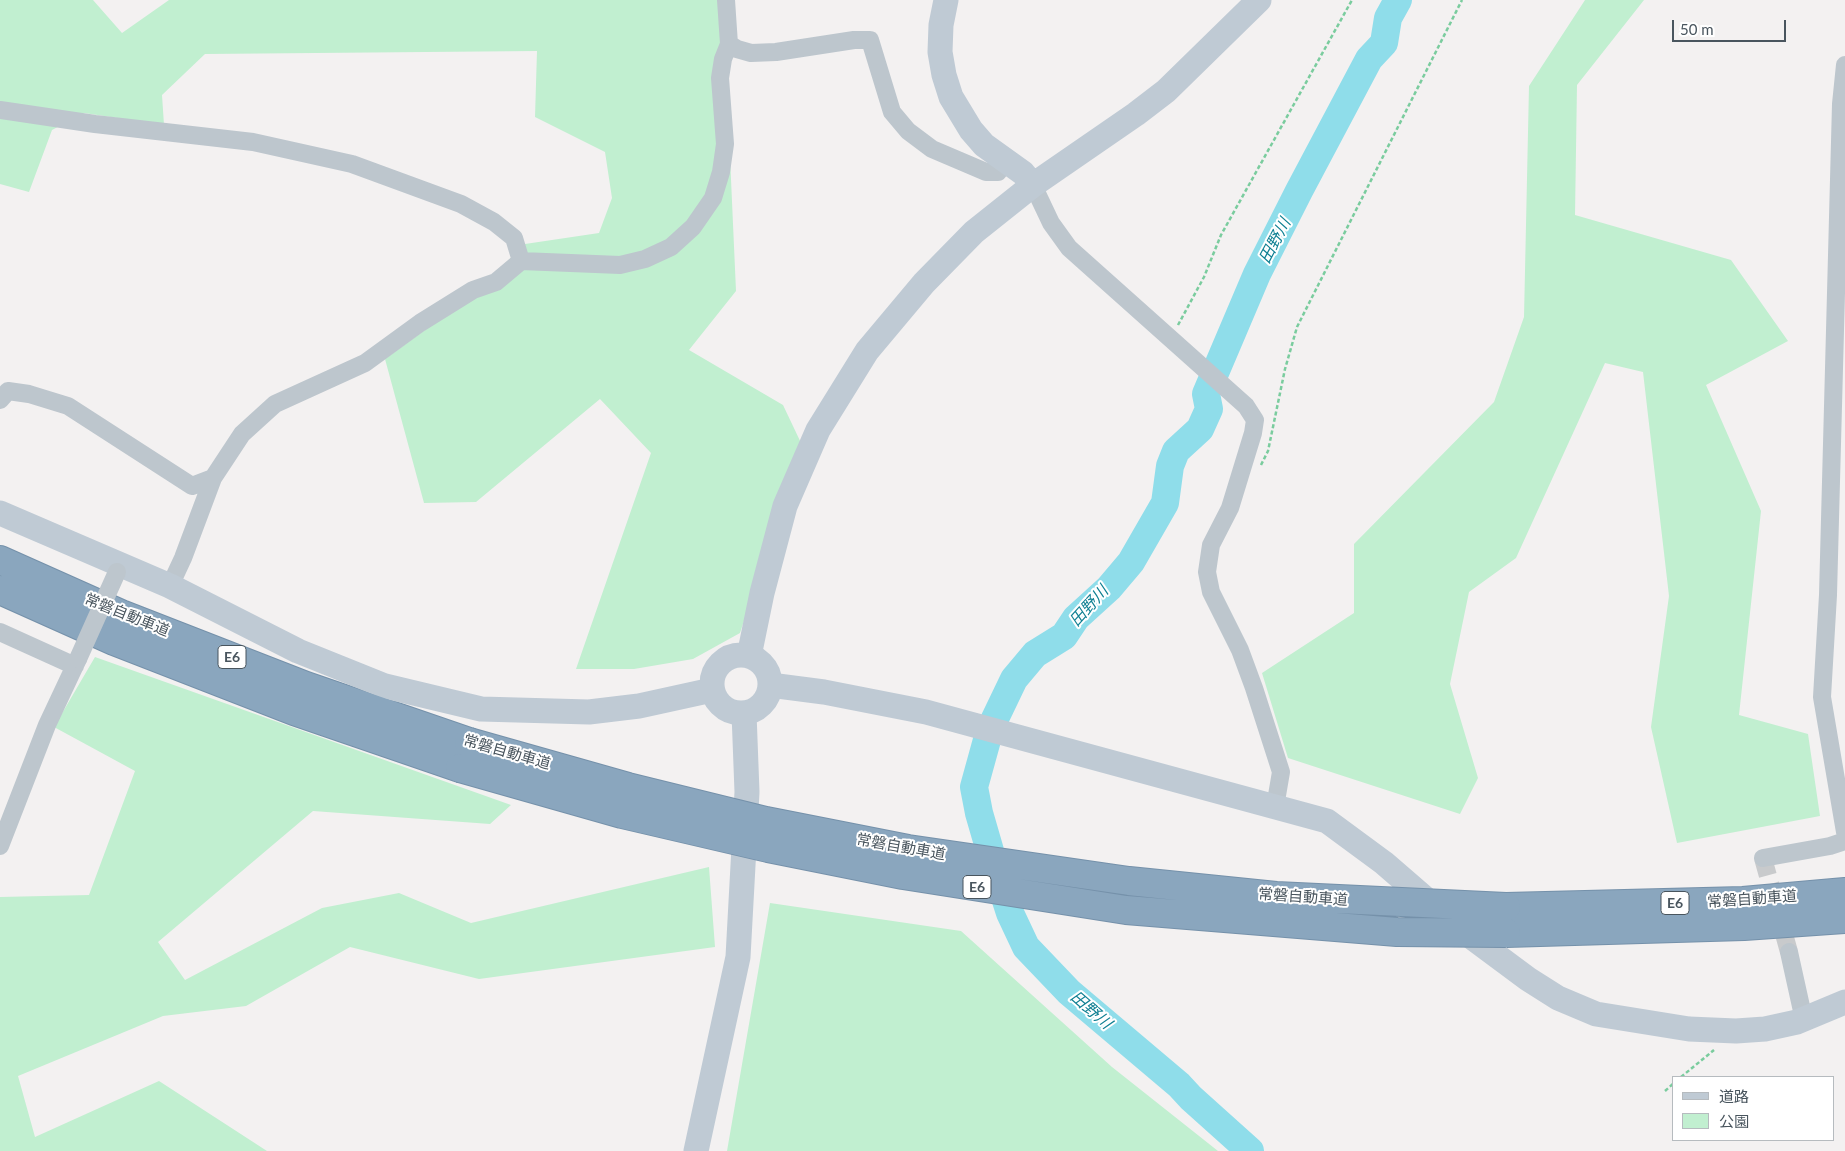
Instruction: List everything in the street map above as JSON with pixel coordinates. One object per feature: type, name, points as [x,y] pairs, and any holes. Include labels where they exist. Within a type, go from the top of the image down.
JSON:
[{"type":"highway","name":"常磐自動車道","points":[[0,560],[121,614],[297,682],[469,742],[656,794],[766,821],[908,849],[1129,881],[1276,896],[1506,906],[1743,901],[1845,892]]},
{"type":"highway","name":"常磐自動車道","points":[[0,590],[114,641],[294,711],[460,768],[622,814],[768,848],[903,875],[1126,910],[1397,932],[1506,933],[1685,929],[1845,919]]},
{"type":"street","points":[[170,586],[184,558],[213,478],[242,434],[275,404],[365,363],[420,323],[473,290],[496,282],[521,261],[620,265],[645,260],[671,247],[693,227],[713,198],[721,172],[725,144],[720,78],[723,59],[729,44],[726,0]]},
{"type":"street","points":[[946,0],[941,25],[940,52],[944,75],[951,97],[971,130],[984,145],[1007,161],[1033,184],[1051,223],[1069,248],[1246,406],[1255,420],[1253,433],[1230,508],[1211,545],[1207,572],[1210,592],[1243,657],[1282,772],[1275,807]]},
{"type":"street","points":[[748,656],[762,592],[785,506],[818,430],[868,351],[924,283],[974,232],[1033,184],[1136,114],[1166,91],[1258,0]]},
{"type":"street","points":[[729,44],[737,49],[751,53],[776,52],[854,40],[870,40],[892,112],[908,131],[932,149],[986,172],[998,172],[1007,161]]},
{"type":"street","points":[[1845,65],[1841,104],[1840,327],[1822,696],[1845,832]]},
{"type":"street","points":[[0,110],[95,124],[253,142],[352,164],[461,204],[486,218],[514,238],[521,261]]},
{"type":"street","points":[[0,400],[8,391],[30,394],[68,406],[192,486],[213,478]]},
{"type":"street","points":[[0,513],[119,568],[170,586],[298,651],[385,686],[481,709],[589,712],[639,706],[712,690]]},
{"type":"street","points":[[0,846],[47,725],[119,568]]},
{"type":"street","points":[[0,632],[77,663]]},
{"type":"street","points":[[732,656],[748,656],[762,664],[769,678],[770,685],[765,701],[752,712],[744,714],[727,710],[720,705],[712,690],[714,673],[724,660],[732,656]]},
{"type":"street","points":[[770,685],[824,692],[944,717],[1035,740],[1327,821],[1384,863],[1458,926],[1528,979],[1558,998],[1596,1014],[1689,1029],[1736,1031],[1765,1029],[1804,1020],[1845,1002]]},
{"type":"street","points":[[696,1151],[738,957],[747,792],[744,714]]},
{"type":"street","points":[[1763,858],[1830,846],[1845,840]]},
{"type":"street","points":[[1789,952],[1804,1020]]},
{"type":"path","points":[[1171,338],[1204,277],[1221,235],[1352,0]]},
{"type":"path","points":[[1260,467],[1268,451],[1285,369],[1297,327],[1462,0]]},
{"type":"path","points":[[1682,1076],[1736,1031]]},
{"type":"path","points":[[1665,1091],[1672,1086]]},
{"type":"green space","points":[[0,0],[93,0],[122,33],[169,0],[723,0],[736,291],[689,350],[783,405],[802,445],[740,633],[693,659],[634,669],[576,669],[651,453],[600,399],[476,502],[424,503],[385,359],[473,295],[525,244],[599,233],[612,198],[605,152],[535,117],[537,51],[205,54],[162,95],[164,125],[84,113],[52,130],[29,192],[0,184]]},
{"type":"green space","points":[[1585,0],[1644,0],[1577,85],[1575,215],[1731,260],[1788,341],[1706,385],[1761,511],[1739,715],[1808,734],[1820,816],[1677,843],[1651,727],[1669,596],[1643,372],[1605,363],[1516,558],[1469,592],[1450,684],[1478,778],[1460,814],[1288,758],[1262,673],[1354,613],[1354,544],[1494,402],[1524,317],[1529,86]]},
{"type":"green space","points":[[95,657],[511,805],[490,824],[313,811],[158,942],[185,980],[322,908],[399,893],[471,923],[709,867],[715,947],[479,979],[350,947],[246,1006],[163,1016],[18,1076],[35,1137],[159,1081],[267,1151],[0,1151],[0,897],[89,895],[135,771],[54,727]]},
{"type":"green space","points":[[770,903],[961,931],[1112,1067],[1218,1151],[727,1151]]},
{"type":"waterway","name":"田野川","points":[[1250,1151],[1179,1085],[1069,992],[1026,947],[1010,913],[979,813],[974,787],[990,729],[1014,679],[1035,654],[1064,636],[1076,618],[1109,588],[1131,562],[1165,503],[1170,466],[1176,451],[1200,429],[1209,409],[1206,394],[1257,274],[1369,59],[1384,43],[1388,18],[1398,0]]},
{"type":"tunnel","points":[[1763,858],[1789,952]]}]
